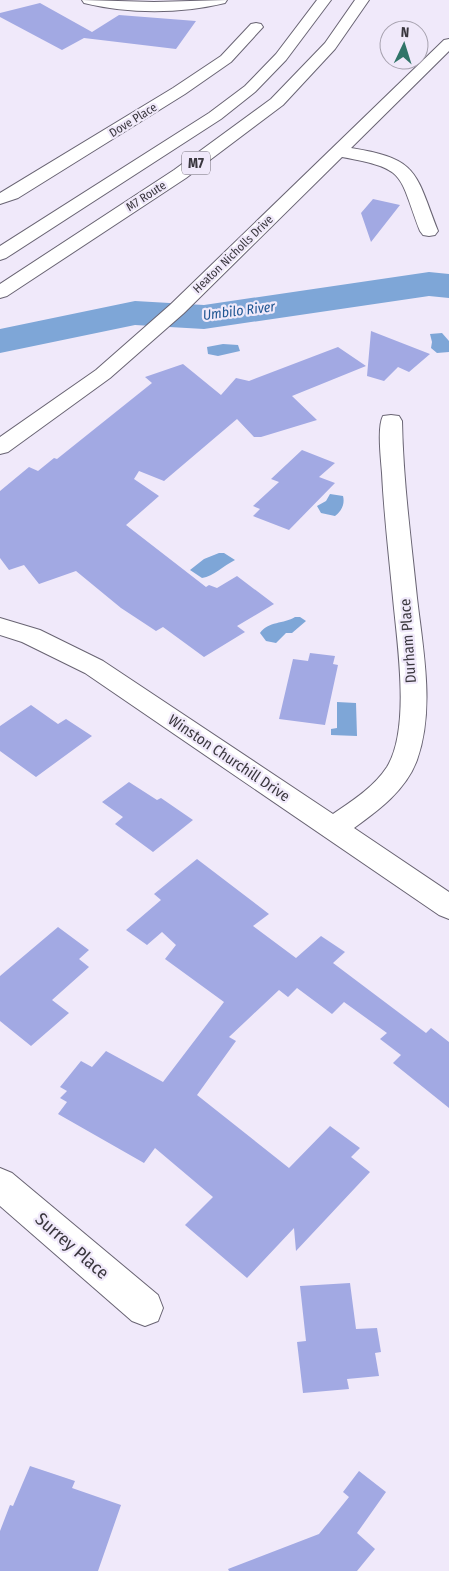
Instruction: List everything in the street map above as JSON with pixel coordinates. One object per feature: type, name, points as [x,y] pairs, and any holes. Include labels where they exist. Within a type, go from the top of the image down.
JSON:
[{"type":"main road","points":[[89,0],[106,4],[158,6],[185,5],[220,0]]},
{"type":"main road","name":"M7 Route","points":[[0,254],[171,145],[236,100],[281,58],[324,0]]},
{"type":"main road","name":"M7 Route","points":[[0,292],[180,174],[278,102],[330,46],[362,0]]},
{"type":"main road","name":"Dove Place","points":[[0,199],[12,194],[180,91],[226,58],[256,27]]},
{"type":"main road","name":"Heaton Nicholls Drive","points":[[0,447],[103,374],[177,309],[449,42]]},
{"type":"main road","points":[[339,150],[387,161],[402,170],[408,178],[429,231]]},
{"type":"main road","name":"Durham Place","points":[[333,829],[383,790],[403,762],[413,723],[410,645],[391,461],[391,421]]},
{"type":"main road","name":"Winston Churchill Drive","points":[[0,626],[31,636],[94,668],[449,907]]},
{"type":"main road","name":"Surrey Place","points":[[0,1184],[145,1308]]},
{"type":"water","points":[[442,333],[449,341],[449,352],[437,353],[431,348],[430,334]]},
{"type":"water","points":[[223,344],[238,345],[240,351],[218,356],[208,354],[207,347]]},
{"type":"water","points":[[330,494],[343,496],[342,507],[335,516],[321,513],[317,506],[326,501]]},
{"type":"water","points":[[224,553],[235,560],[215,573],[202,578],[190,570],[204,559]]},
{"type":"water","points":[[300,617],[306,621],[292,633],[286,633],[276,643],[266,641],[260,633],[267,626]]},
{"type":"water","points":[[337,702],[356,703],[357,736],[331,735],[331,729],[337,728]]},
{"type":"building","points":[[40,3],[92,32],[119,15],[196,21],[176,49],[84,38],[62,50],[0,17],[0,13]]},
{"type":"building","points":[[373,199],[400,205],[371,242],[361,213]]},
{"type":"building","points":[[371,331],[430,354],[409,372],[398,367],[384,381],[367,376]]},
{"type":"building","points":[[338,347],[366,366],[292,396],[317,420],[261,437],[254,437],[237,419],[164,481],[139,471],[134,479],[159,496],[126,525],[206,587],[209,585],[217,588],[237,576],[274,604],[237,626],[245,632],[204,657],[163,627],[156,631],[121,608],[76,571],[39,584],[24,565],[9,570],[0,558],[0,491],[29,467],[38,471],[54,458],[57,459],[152,383],[145,377],[183,364],[221,395],[236,378],[249,381]]},
{"type":"building","points":[[302,450],[335,463],[319,477],[335,483],[289,530],[253,516],[260,509],[253,506],[279,482],[271,479]]},
{"type":"building","points":[[310,653],[335,656],[333,664],[338,665],[325,725],[279,719],[293,659],[308,661]]},
{"type":"building","points":[[31,705],[58,724],[66,719],[92,736],[36,777],[0,751],[0,726]]},
{"type":"building","points":[[129,782],[157,800],[161,798],[193,820],[153,852],[115,824],[123,817],[102,802]]},
{"type":"building","points":[[197,859],[269,914],[253,926],[296,958],[321,936],[345,952],[333,963],[426,1033],[431,1028],[449,1042],[449,1108],[393,1063],[401,1055],[380,1039],[387,1033],[344,1002],[332,1014],[297,988],[288,997],[279,990],[229,1037],[236,1041],[197,1095],[289,1168],[330,1126],[360,1148],[351,1157],[370,1172],[296,1251],[294,1228],[247,1278],[185,1225],[213,1197],[155,1148],[144,1163],[58,1114],[67,1102],[60,1098],[67,1091],[60,1087],[81,1061],[92,1067],[106,1051],[163,1082],[224,1002],[165,959],[176,945],[162,932],[147,945],[126,930],[161,900],[154,894]]},
{"type":"building","points":[[58,927],[89,950],[79,959],[89,967],[52,1000],[69,1013],[31,1046],[0,1021],[0,976]]},
{"type":"building","points":[[350,1283],[356,1329],[377,1328],[381,1352],[375,1353],[379,1376],[347,1379],[349,1389],[303,1393],[297,1342],[306,1341],[300,1286]]},
{"type":"building","points":[[30,1466],[75,1481],[72,1488],[121,1505],[98,1571],[0,1571],[0,1531],[10,1505],[13,1506]]},
{"type":"building","points":[[359,1471],[386,1492],[357,1533],[375,1549],[357,1571],[229,1571],[228,1569],[319,1534],[349,1497],[343,1492]]},
{"type":"waterway","name":"Umbilo River","points":[[0,341],[135,313],[204,317],[429,284],[449,286]]}]
